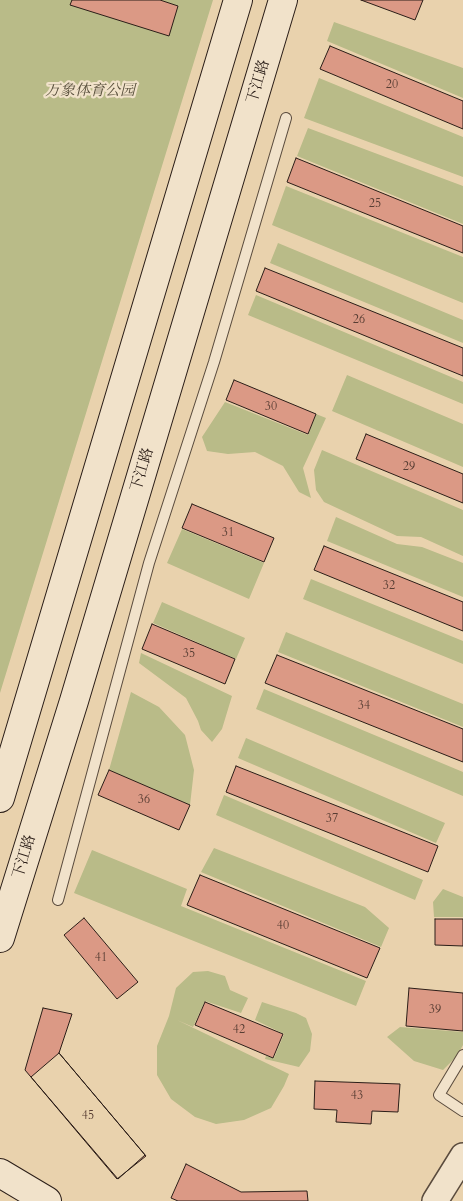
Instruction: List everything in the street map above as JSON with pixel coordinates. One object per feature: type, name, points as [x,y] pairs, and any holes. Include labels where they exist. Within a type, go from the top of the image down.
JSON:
[{"type":"main road","points":[[0,798],[238,0]]},
{"type":"main road","name":"下江路","points":[[0,938],[77,692],[284,0]]},
{"type":"main road","points":[[0,1172],[47,1201]]},
{"type":"street","points":[[435,1201],[463,1156]]},
{"type":"lane","points":[[58,900],[149,563],[214,362],[286,118]]},
{"type":"lane","points":[[463,1055],[439,1095],[463,1111]]},
{"type":"green space","name":"万象体育公园","points":[[0,0],[213,0],[0,693]]},
{"type":"green space","points":[[334,22],[463,68],[463,98],[327,41]]},
{"type":"green space","points":[[319,78],[463,137],[463,177],[304,118]]},
{"type":"green space","points":[[308,128],[463,186],[463,224],[297,156]]},
{"type":"green space","points":[[286,186],[463,257],[463,303],[272,225]]},
{"type":"green space","points":[[278,243],[463,320],[463,343],[270,263]]},
{"type":"green space","points":[[256,295],[463,382],[463,404],[248,315]]},
{"type":"green space","points":[[347,375],[463,424],[463,467],[332,411]]},
{"type":"green space","points":[[225,402],[308,435],[316,414],[326,418],[303,468],[311,498],[299,492],[283,466],[255,452],[228,454],[207,451],[202,437]]},
{"type":"green space","points":[[322,450],[463,510],[463,556],[421,537],[397,536],[324,502],[316,490],[314,470]]},
{"type":"green space","points":[[336,517],[397,544],[422,547],[463,563],[463,597],[327,541]]},
{"type":"green space","points":[[182,529],[264,563],[249,599],[167,563]]},
{"type":"green space","points":[[311,579],[463,641],[463,664],[303,599]]},
{"type":"green space","points":[[162,602],[245,638],[236,659],[153,623]]},
{"type":"green space","points":[[286,632],[463,704],[463,727],[278,652]]},
{"type":"green space","points":[[141,653],[232,696],[222,729],[212,742],[201,730],[186,698],[139,663]]},
{"type":"green space","points":[[264,689],[463,772],[463,796],[256,709]]},
{"type":"green space","points":[[131,692],[159,707],[185,735],[194,770],[190,805],[109,770]]},
{"type":"green space","points":[[246,738],[445,823],[436,843],[238,758]]},
{"type":"green space","points":[[224,795],[423,880],[415,900],[216,815]]},
{"type":"green space","points":[[214,848],[365,907],[389,928],[381,947],[201,872]]},
{"type":"green space","points":[[92,850],[187,889],[181,906],[366,981],[356,1006],[74,893]]},
{"type":"green space","points":[[443,889],[463,897],[463,917],[434,917],[433,902]]},
{"type":"green space","points":[[208,971],[225,976],[230,990],[248,998],[241,1013],[205,1001],[193,1027],[177,1020],[289,1074],[271,1108],[244,1120],[216,1124],[195,1117],[171,1099],[157,1075],[157,1046],[169,1016],[176,988],[193,972]]},
{"type":"green space","points":[[262,1002],[306,1018],[312,1034],[310,1051],[299,1067],[265,1059],[266,1056],[274,1058],[284,1034],[255,1020]]},
{"type":"green space","points":[[400,1027],[463,1032],[463,1045],[457,1056],[443,1070],[414,1061],[387,1037]]},
{"type":"building","points":[[72,0],[160,0],[178,6],[169,36],[70,5]]},
{"type":"building","points":[[361,0],[423,0],[415,20]]},
{"type":"building","points":[[330,46],[463,101],[463,129],[320,69]]},
{"type":"building","points":[[296,158],[463,226],[463,253],[287,182]]},
{"type":"building","points":[[265,268],[463,348],[463,376],[256,291]]},
{"type":"building","points":[[234,380],[316,414],[308,434],[226,400]]},
{"type":"building","points":[[366,434],[463,474],[463,503],[356,459]]},
{"type":"building","points":[[192,504],[274,538],[264,562],[182,528]]},
{"type":"building","points":[[324,546],[463,602],[463,631],[314,570]]},
{"type":"building","points":[[152,624],[235,659],[225,684],[142,649]]},
{"type":"building","points":[[277,655],[463,729],[463,762],[265,683]]},
{"type":"building","points":[[236,766],[438,846],[428,872],[226,792]]},
{"type":"building","points":[[109,770],[190,805],[179,830],[98,795]]},
{"type":"building","points":[[200,875],[380,948],[367,978],[187,905]]},
{"type":"building","points":[[84,918],[138,982],[117,999],[64,935]]},
{"type":"building","points":[[435,919],[463,919],[463,946],[435,945]]},
{"type":"building","points":[[409,988],[463,993],[463,1031],[406,1026]]},
{"type":"building","points":[[205,1002],[283,1034],[273,1058],[195,1025]]},
{"type":"building","points":[[43,1008],[72,1014],[59,1053],[146,1156],[117,1179],[25,1070]]},
{"type":"building","points":[[59,1053],[145,1155],[118,1179],[31,1077]]},
{"type":"building","points":[[315,1081],[400,1084],[398,1112],[372,1111],[371,1124],[336,1122],[337,1110],[314,1109]]},
{"type":"building","points":[[186,1164],[241,1192],[307,1191],[308,1201],[178,1201],[171,1198]]}]
